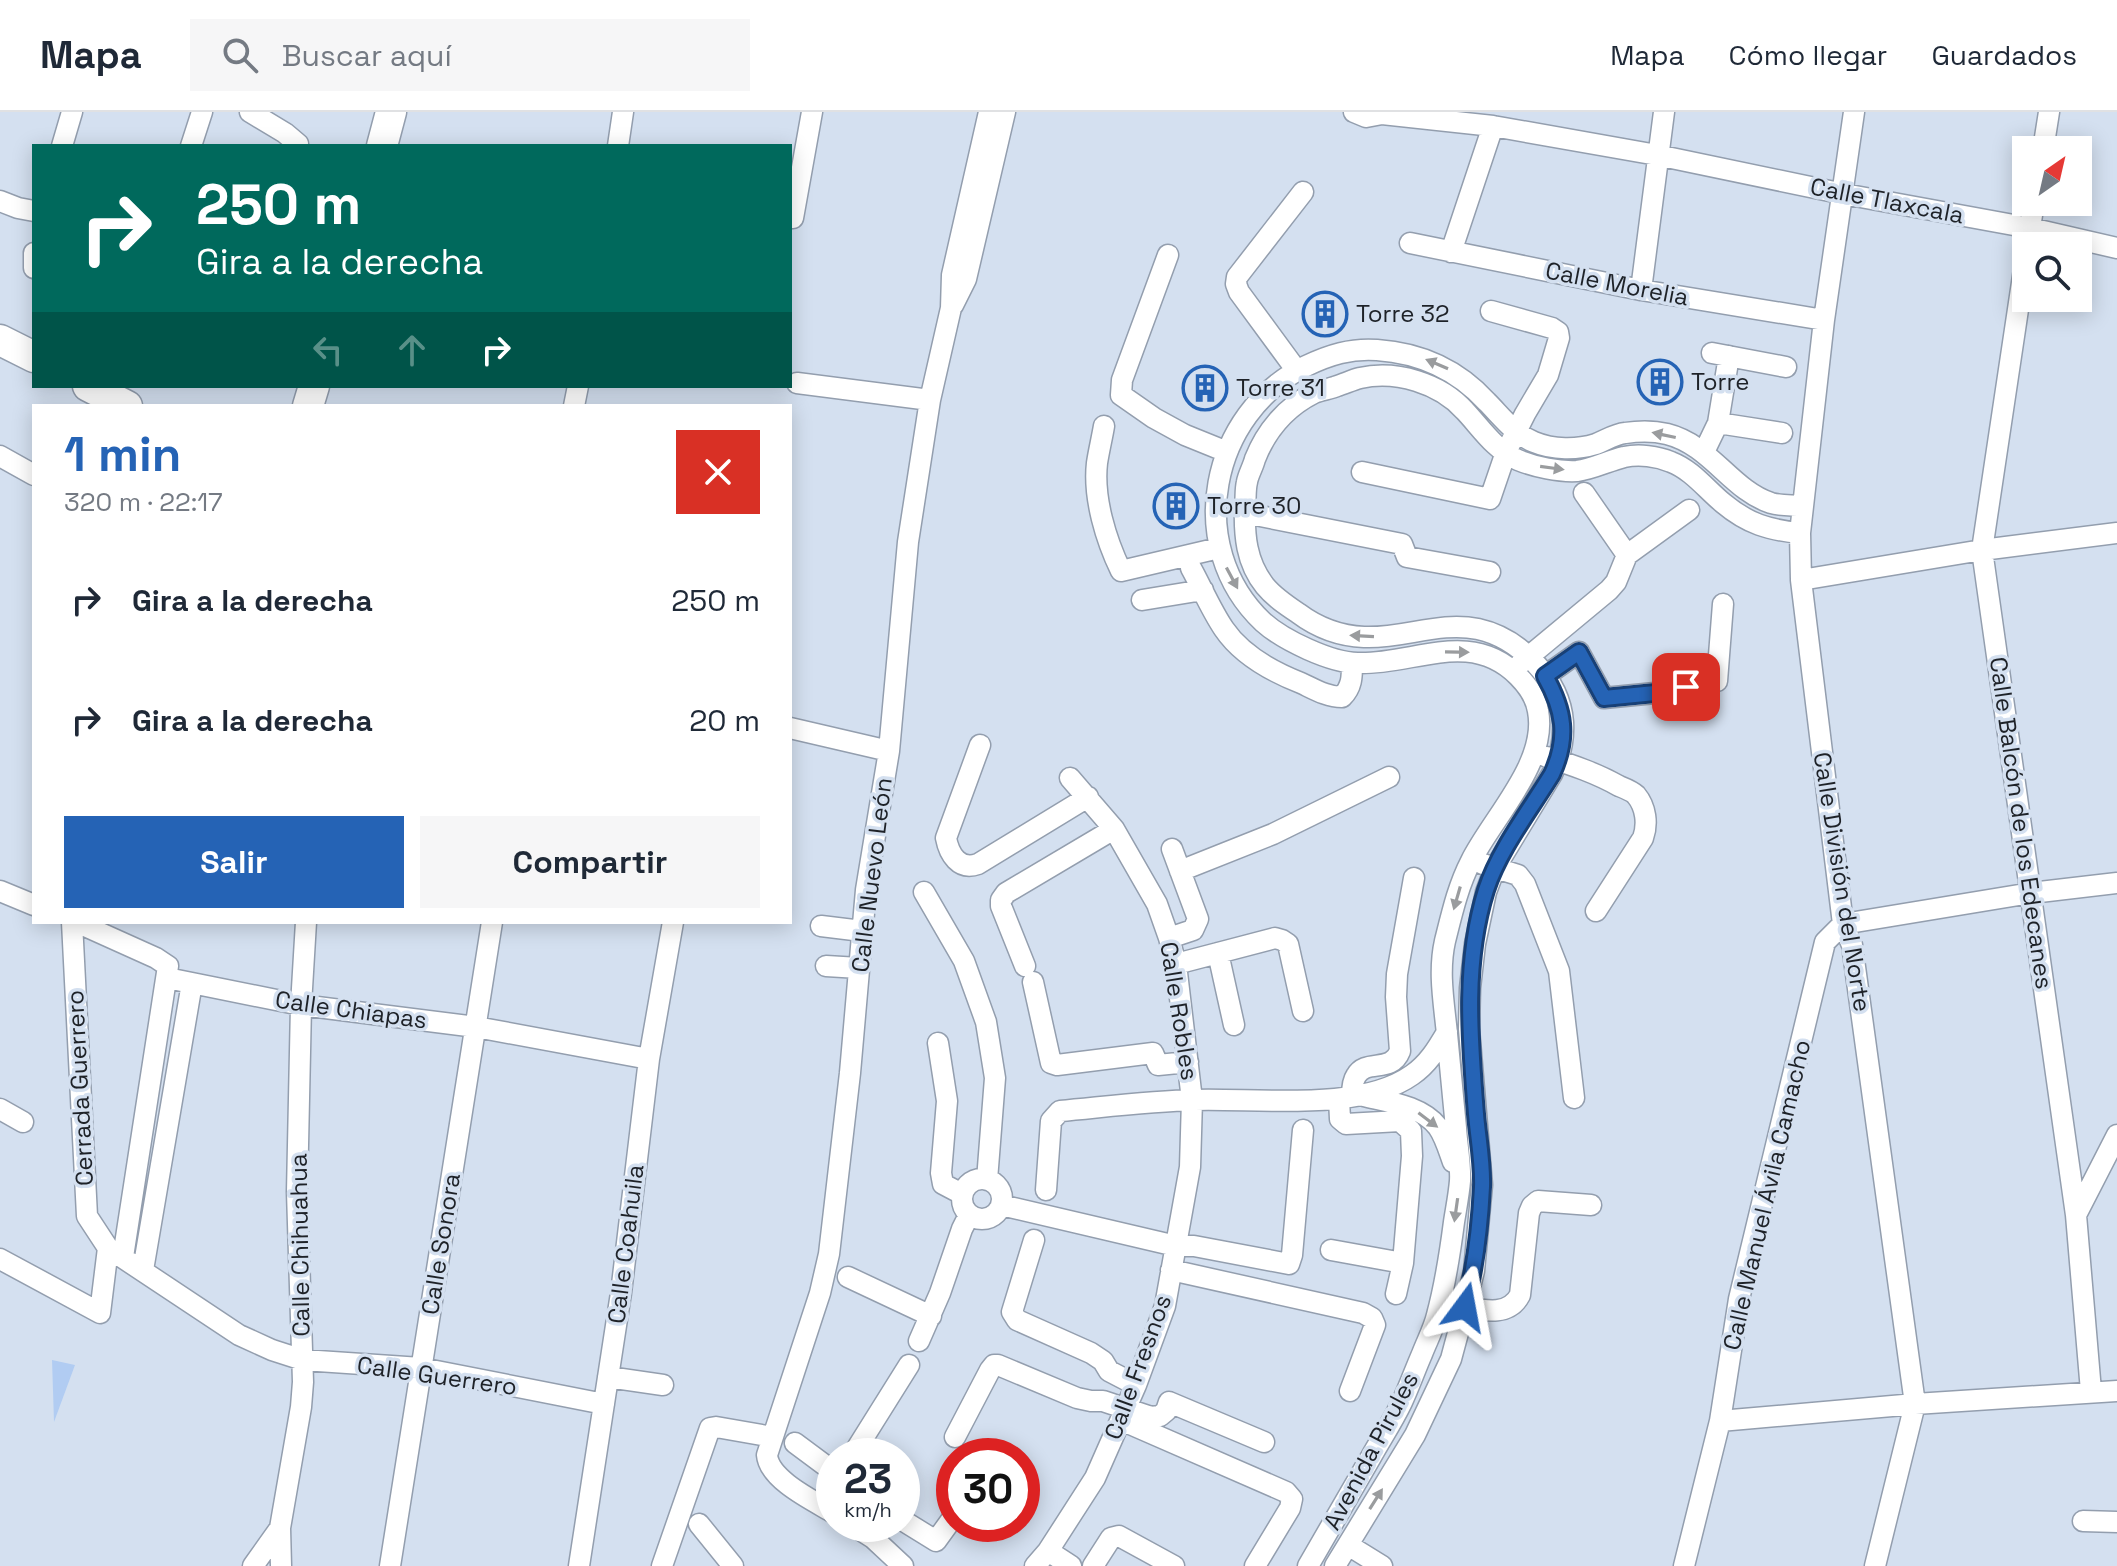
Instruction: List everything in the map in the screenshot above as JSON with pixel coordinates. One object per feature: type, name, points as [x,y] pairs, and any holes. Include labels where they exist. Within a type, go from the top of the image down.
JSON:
[{"type":"street","points":[[63,144],[72,112]]},
{"type":"street","points":[[192,144],[202,112]]},
{"type":"street","points":[[250,112],[285,133],[296,144]]},
{"type":"street","points":[[383,144],[391,112]]},
{"type":"street","points":[[618,144],[623,112]]},
{"type":"street","points":[[793,218],[812,112]]},
{"type":"street","name":"Calle Nuevo León","points":[[773,1437],[820,1293],[829,1254],[850,1073],[866,890],[889,751],[908,542],[930,400],[951,308],[952,275],[989,112]]},
{"type":"street","name":"Calle Nuevo León","points":[[951,308],[966,279],[1005,112]]},
{"type":"street","name":"Calle Tlaxcala","points":[[1354,112],[1366,117],[1382,113],[1503,123],[1844,194],[2012,233]]},
{"type":"street","points":[[1641,290],[1664,112]]},
{"type":"street","name":"Calle División del Norte","points":[[1854,112],[1824,320],[1800,533],[1801,580],[1843,924],[1852,945],[1915,1404],[1875,1566]]},
{"type":"street","points":[[2045,136],[2049,112]]},
{"type":"street","points":[[1451,252],[1503,123]]},
{"type":"street","points":[[1297,371],[1236,284],[1237,277],[1303,192]]},
{"type":"street","points":[[0,201],[32,211]]},
{"type":"street","name":"Calle Morelia","points":[[1410,243],[1641,290],[1824,320]]},
{"type":"street","name":"Calle Tlaxcala","points":[[2092,245],[2117,248]]},
{"type":"street","points":[[1168,255],[1122,380],[1121,395],[1185,435],[1227,452]]},
{"type":"street","points":[[1362,472],[1490,499],[1506,452],[1548,375],[1559,338],[1558,332],[1552,328],[1491,311]]},
{"type":"street","name":"Calle Balcón de los Edecanes","points":[[2018,312],[1982,550],[2076,1215],[2091,1391]]},
{"type":"street","points":[[0,340],[32,356]]},
{"type":"street","points":[[1689,510],[1627,555],[1616,582],[1609,590],[1512,670],[1493,658],[1458,650],[1352,664],[1303,648],[1265,623],[1240,594],[1219,548],[1216,506],[1219,475],[1227,452],[1240,423],[1260,400],[1297,371],[1326,357],[1371,349],[1430,360],[1452,371],[1470,383],[1516,432],[1532,442],[1571,448],[1591,446],[1622,433],[1669,434],[1704,452],[1759,497],[1776,505],[1802,506]]},
{"type":"street","points":[[1704,452],[1718,423],[1721,355],[1786,367]]},
{"type":"street","name":"Avenida Pirules","points":[[1335,1566],[1415,1435],[1451,1359],[1465,1307],[1474,1271],[1482,1185],[1469,1029],[1475,944],[1486,892],[1495,868],[1558,761],[1563,718],[1556,695],[1545,676],[1529,657],[1492,633],[1460,627],[1437,627],[1402,635],[1354,637],[1322,629],[1281,602],[1256,572],[1247,551],[1244,532],[1247,482],[1263,443],[1281,417],[1315,393],[1359,378],[1383,376],[1426,384],[1445,394],[1463,407],[1492,442],[1516,459],[1545,468],[1577,471],[1625,457],[1649,456],[1684,470],[1725,505],[1757,524],[1772,530],[1800,533]]},
{"type":"street","points":[[797,383],[930,400]]},
{"type":"street","points":[[92,388],[123,404]]},
{"type":"street","points":[[1718,423],[1782,433]]},
{"type":"street","points":[[1104,426],[1097,466],[1098,502],[1121,571],[1219,548]]},
{"type":"street","points":[[0,456],[32,474]]},
{"type":"street","points":[[1219,475],[1247,482]]},
{"type":"street","points":[[1725,505],[1741,485]]},
{"type":"street","points":[[1584,493],[1627,555]]},
{"type":"street","points":[[1245,513],[1402,544],[1407,557],[1490,572]]},
{"type":"street","points":[[1801,580],[1982,550],[2117,533]]},
{"type":"street","points":[[1191,568],[1225,630],[1242,649],[1284,676],[1332,697],[1342,697],[1349,691],[1352,664]]},
{"type":"street","points":[[1142,600],[1203,590]]},
{"type":"street","points":[[1545,676],[1579,652],[1604,698],[1655,693],[1717,681],[1723,604]]},
{"type":"street","name":"Avenida Pirules","points":[[1308,1566],[1401,1404],[1436,1319],[1460,1178],[1441,985],[1443,948],[1459,889],[1471,861],[1535,753],[1539,713],[1533,696],[1512,670]]},
{"type":"street","points":[[792,728],[889,751]]},
{"type":"street","points":[[980,745],[946,838],[948,849],[962,865],[978,864],[1088,797]]},
{"type":"street","points":[[1535,753],[1606,779],[1635,794],[1645,812],[1647,828],[1643,838],[1596,911]]},
{"type":"street","points":[[1180,871],[1273,834],[1389,777]]},
{"type":"street","name":"Calle Robles","points":[[1070,778],[1114,829],[1157,904],[1176,964],[1192,1100],[1352,1097],[1402,1105],[1423,1114],[1439,1128],[1460,1178]]},
{"type":"street","points":[[1114,829],[1006,893],[1001,906],[1029,974],[1051,1063],[1057,1065],[1153,1053],[1158,1065],[1188,1062]]},
{"type":"street","points":[[1169,938],[1193,930],[1198,919],[1172,849]]},
{"type":"street","points":[[1471,861],[1513,872],[1522,878],[1559,971],[1574,1098]]},
{"type":"street","points":[[1396,1294],[1403,1263],[1412,1156],[1411,1131],[1400,1121],[1346,1124],[1340,1119],[1352,1097],[1356,1075],[1364,1068],[1392,1063],[1400,1051],[1397,974],[1414,878]]},
{"type":"street","points":[[1843,924],[2031,893],[2117,883]]},
{"type":"street","points":[[0,891],[32,904]]},
{"type":"street","points":[[924,892],[964,961],[986,1022],[995,1078],[987,1180]]},
{"type":"street","name":"Cerrada Guerrero","points":[[74,924],[87,1216],[116,1253]]},
{"type":"street","points":[[0,1259],[100,1313],[116,1253],[168,966],[79,924]]},
{"type":"street","name":"Calle Chihuahua","points":[[281,1566],[280,1528],[301,1407],[303,1360],[297,1192],[306,924]]},
{"type":"street","name":"Calle Sonora","points":[[390,1566],[492,924]]},
{"type":"street","name":"Calle Coahuila","points":[[579,1566],[621,1293],[649,1059],[673,924]]},
{"type":"street","name":"Calle Manuel Ávila Camacho","points":[[1684,1566],[1720,1421],[1739,1299],[1825,942],[1843,924]]},
{"type":"street","points":[[821,926],[862,931]]},
{"type":"street","points":[[1176,964],[1275,938],[1282,940],[1288,944],[1303,1011]]},
{"type":"street","points":[[1218,953],[1234,1025]]},
{"type":"street","points":[[826,966],[859,968]]},
{"type":"street","name":"Calle Chiapas","points":[[167,978],[301,1005],[476,1027],[649,1059]]},
{"type":"street","points":[[143,1270],[192,983]]},
{"type":"street","name":"Calle Robles","points":[[1352,1097],[1394,1085],[1413,1075],[1432,1057],[1447,1032]]},
{"type":"street","points":[[938,1043],[947,1101],[941,1173],[943,1184],[962,1194]]},
{"type":"street","points":[[1046,1190],[1051,1121],[1060,1111],[1192,1100]]},
{"type":"street","name":"Calle Fresnos","points":[[1042,1559],[1095,1478],[1136,1385],[1165,1306],[1190,1167],[1192,1100]]},
{"type":"street","points":[[0,1109],[23,1122]]},
{"type":"street","points":[[1001,1205],[1176,1246],[1194,1246],[1289,1264],[1303,1130]]},
{"type":"street","points":[[2076,1215],[2117,1135]]},
{"type":"street","points":[[987,1180],[1000,1190],[1001,1205],[992,1217],[984,1219],[969,1215],[964,1209],[962,1194],[972,1182],[987,1180]]},
{"type":"street","points":[[1465,1307],[1483,1311],[1506,1310],[1516,1304],[1520,1295],[1529,1213],[1538,1201],[1591,1205]]},
{"type":"street","points":[[919,1341],[969,1215]]},
{"type":"street","points":[[1034,1240],[1013,1317],[1091,1353],[1103,1361],[1109,1371],[1136,1385]]},
{"type":"street","points":[[1331,1250],[1403,1263]]},
{"type":"street","name":"Calle Guerrero","points":[[116,1253],[239,1335],[303,1360],[421,1368],[604,1404]]},
{"type":"street","points":[[1171,1270],[1363,1313],[1372,1318],[1375,1325],[1350,1391]]},
{"type":"street","points":[[848,1277],[931,1316]]},
{"type":"street","points":[[863,1438],[909,1365]]},
{"type":"street","points":[[955,1437],[994,1365],[1077,1398],[1103,1401],[1123,1415],[1286,1492],[1292,1499],[1290,1508],[1255,1566]]},
{"type":"street","points":[[608,1377],[663,1385]]},
{"type":"street","points":[[1720,1421],[2117,1391]]},
{"type":"street","points":[[1123,1415],[1160,1416],[1169,1402],[1264,1442]]},
{"type":"street","points":[[662,1566],[710,1428],[773,1437],[767,1461],[774,1473],[816,1501]]},
{"type":"street","points":[[795,1443],[816,1459]]},
{"type":"street","points":[[2083,1521],[2117,1522]]},
{"type":"street","points":[[699,1524],[733,1566]]},
{"type":"street","points":[[253,1566],[280,1528]]},
{"type":"street","points":[[1093,1566],[1115,1536],[1174,1566]]},
{"type":"street","points":[[877,1542],[903,1566]]},
{"type":"street","points":[[1348,1545],[1382,1566]]},
{"type":"street","points":[[1042,1559],[1071,1566]]},
{"type":"shaded area","points":[[52,1360],[75,1365],[54,1422]]},
{"type":"place","name":"Torre 32","points":[[1325,314]]},
{"type":"place","name":"Torre","points":[[1660,382]]},
{"type":"place","name":"Torre 31","points":[[1205,388]]},
{"type":"place","name":"Torre 30","points":[[1176,506]]},
{"type":"route","points":[[1465,1307],[1474,1271],[1482,1185],[1469,1029],[1475,944],[1486,892],[1495,868],[1558,761],[1563,718],[1556,695],[1545,676],[1579,652],[1604,698],[1686,687]]}]
